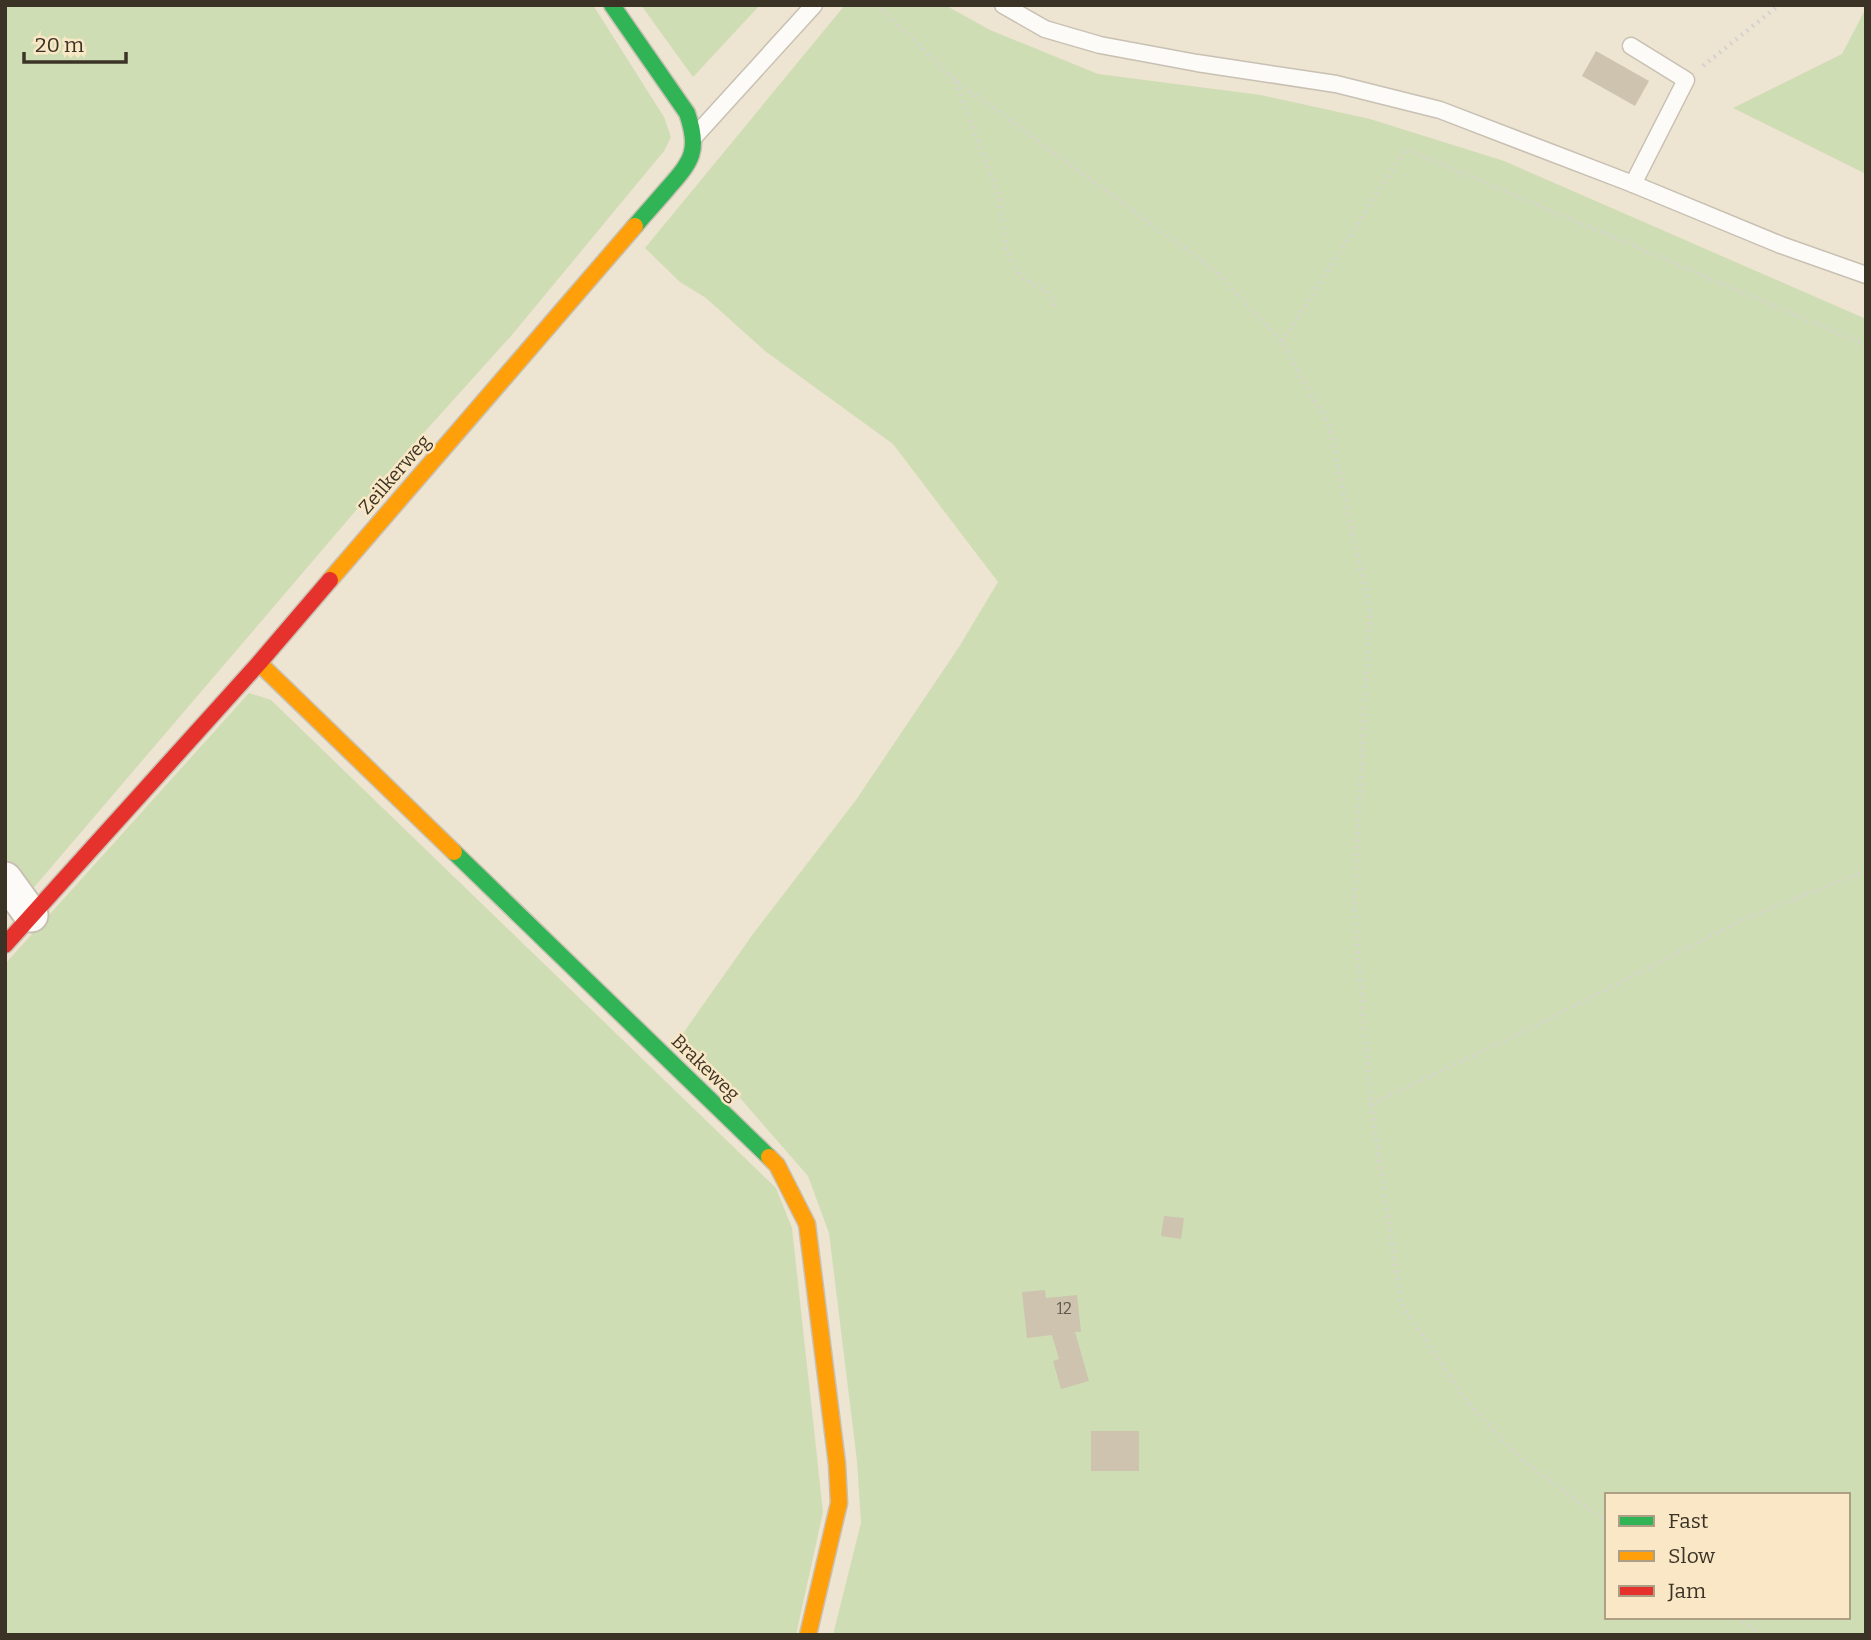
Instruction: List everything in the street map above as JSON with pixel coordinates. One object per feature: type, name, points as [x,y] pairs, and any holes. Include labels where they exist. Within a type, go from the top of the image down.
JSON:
[{"type":"street","points":[[612,5],[687,113],[693,138]]},
{"type":"street","name":"Zeilkerweg","points":[[5,945],[259,663],[687,166],[693,153],[693,138]]},
{"type":"street","name":"Brakeweg","points":[[259,663],[777,1164],[807,1224],[837,1464],[838,1503],[808,1635]]},
{"type":"street","points":[[5,879],[31,915]]},
{"type":"lane","points":[[693,138],[814,5]]},
{"type":"lane","points":[[1003,5],[1045,29],[1100,45],[1336,84],[1440,110],[1633,184],[1781,246],[1866,275]]},
{"type":"lane","points":[[1631,46],[1686,80],[1633,184]]},
{"type":"path","points":[[877,5],[955,80],[1217,274],[1282,342],[1329,426],[1370,611],[1354,906],[1371,1104],[1401,1303],[1464,1398],[1523,1461],[1605,1521]]},
{"type":"path","points":[[1686,80],[1779,5]]},
{"type":"path","points":[[955,80],[1000,199],[1006,249],[1020,276],[1046,291],[1055,309]]},
{"type":"path","points":[[1282,342],[1406,149],[1866,345]]},
{"type":"path","points":[[1371,1104],[1529,1029],[1742,920],[1866,871]]},
{"type":"path","points":[[1740,1619],[1761,1635]]},
{"type":"green space","points":[[5,5],[593,5],[664,117],[671,137],[664,151],[511,336],[393,467],[30,892],[5,857]]},
{"type":"green space","points":[[641,5],[760,5],[693,77]]},
{"type":"green space","points":[[845,5],[945,5],[990,30],[1098,74],[1261,95],[1370,119],[1504,161],[1866,319],[1866,1635],[833,1635],[861,1523],[857,1461],[829,1233],[808,1176],[733,1090],[679,1039],[753,934],[856,800],[959,647],[998,582],[893,444],[765,351],[706,298],[680,282],[645,248]]},
{"type":"green space","points":[[1866,8],[1866,174],[1733,108],[1842,54]]},
{"type":"green space","points":[[249,693],[271,700],[776,1188],[792,1228],[823,1512],[796,1635],[5,1635],[5,964]]},
{"type":"building","points":[[1596,51],[1649,81],[1635,106],[1582,76]]},
{"type":"building","points":[[1164,1216],[1184,1218],[1181,1239],[1161,1236]]},
{"type":"building","points":[[1045,1290],[1046,1298],[1077,1295],[1081,1332],[1075,1332],[1089,1381],[1061,1389],[1053,1361],[1059,1359],[1052,1335],[1027,1338],[1022,1292]]},
{"type":"building","points":[[1091,1431],[1139,1431],[1139,1471],[1091,1471]]},
{"type":"traffic: fast","points":[[612,5],[687,113],[693,137],[691,154],[683,170],[635,226]]},
{"type":"traffic: fast","points":[[454,852],[769,1157]]},
{"type":"traffic: slow","points":[[330,580],[635,226]]},
{"type":"traffic: slow","points":[[259,663],[454,852]]},
{"type":"traffic: slow","points":[[769,1157],[777,1165],[807,1224],[837,1464],[839,1503],[808,1635]]},
{"type":"traffic: jam","points":[[5,945],[259,663],[330,580]]}]
